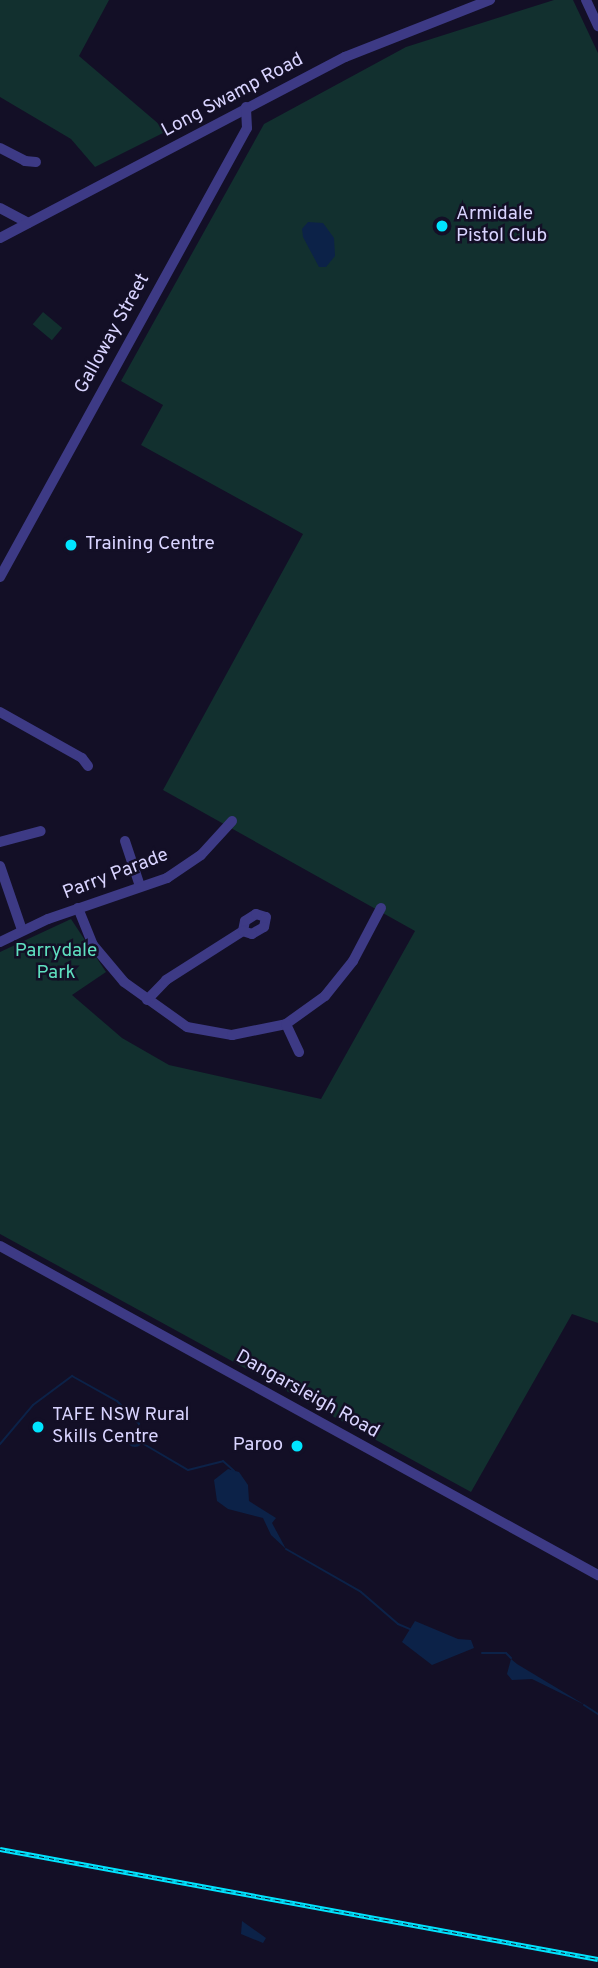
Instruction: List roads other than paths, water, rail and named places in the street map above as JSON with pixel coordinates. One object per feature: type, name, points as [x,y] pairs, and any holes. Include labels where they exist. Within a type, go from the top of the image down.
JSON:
[{"type":"street","name":"Long Swamp Road","points":[[0,238],[345,57],[489,0]]},
{"type":"street","points":[[586,0],[598,26]]},
{"type":"street","name":"Galloway Street","points":[[0,577],[247,128],[246,107]]},
{"type":"street","points":[[0,148],[25,162],[36,162]]},
{"type":"street","points":[[0,208],[28,223]]},
{"type":"street","points":[[0,712],[82,758],[88,766]]},
{"type":"street","name":"Parry Parade","points":[[0,942],[22,930],[185,867],[232,821]]},
{"type":"street","points":[[0,842],[41,831]]},
{"type":"street","points":[[125,841],[140,886]]},
{"type":"street","points":[[0,866],[22,930]]},
{"type":"street","points":[[78,908],[108,965],[147,1000],[187,1027],[216,1035],[244,1034],[286,1024],[340,979],[381,908]]},
{"type":"street","points":[[147,1000],[166,980],[243,931]]},
{"type":"street","points":[[286,1024],[299,1052]]},
{"type":"street","name":"Dangarsleigh Road","points":[[0,1246],[598,1575]]},
{"type":"water","points":[[308,222],[323,223],[334,238],[335,256],[326,267],[319,267],[303,237],[302,229]]},
{"type":"water","points":[[135,1431],[143,1439],[135,1447],[127,1439]]},
{"type":"water","points":[[228,1469],[239,1472],[248,1485],[249,1501],[276,1518],[272,1523],[286,1549],[271,1535],[263,1518],[228,1509],[217,1501],[214,1480]]},
{"type":"water","points":[[415,1621],[458,1639],[471,1640],[474,1648],[432,1665],[402,1642]]},
{"type":"water","points":[[511,1659],[585,1705],[532,1679],[512,1680],[507,1674]]},
{"type":"water","points":[[242,1921],[266,1938],[263,1943],[241,1934]]},
{"type":"waterway","points":[[0,1444],[33,1405],[72,1376],[117,1401],[139,1424],[141,1438]]},
{"type":"waterway","points":[[142,1443],[188,1470],[223,1461],[234,1471]]},
{"type":"waterway","points":[[286,1549],[361,1592],[398,1624],[410,1629]]},
{"type":"waterway","points":[[482,1653],[506,1653],[511,1658]]},
{"type":"waterway","points":[[584,1705],[598,1714]]},
{"type":"railway","points":[[0,1849],[598,1959]]},
{"type":"place","name":"Armidale Pistol Club","points":[[442,226]]},
{"type":"place","name":"Training Centre","points":[[71,545]]},
{"type":"place","name":"TAFE NSW Rural Skills Centre","points":[[38,1427]]},
{"type":"place","name":"Paroo","points":[[297,1446]]},
{"type":"park label","name":"Parrydale Park","points":[[56,963]]}]
